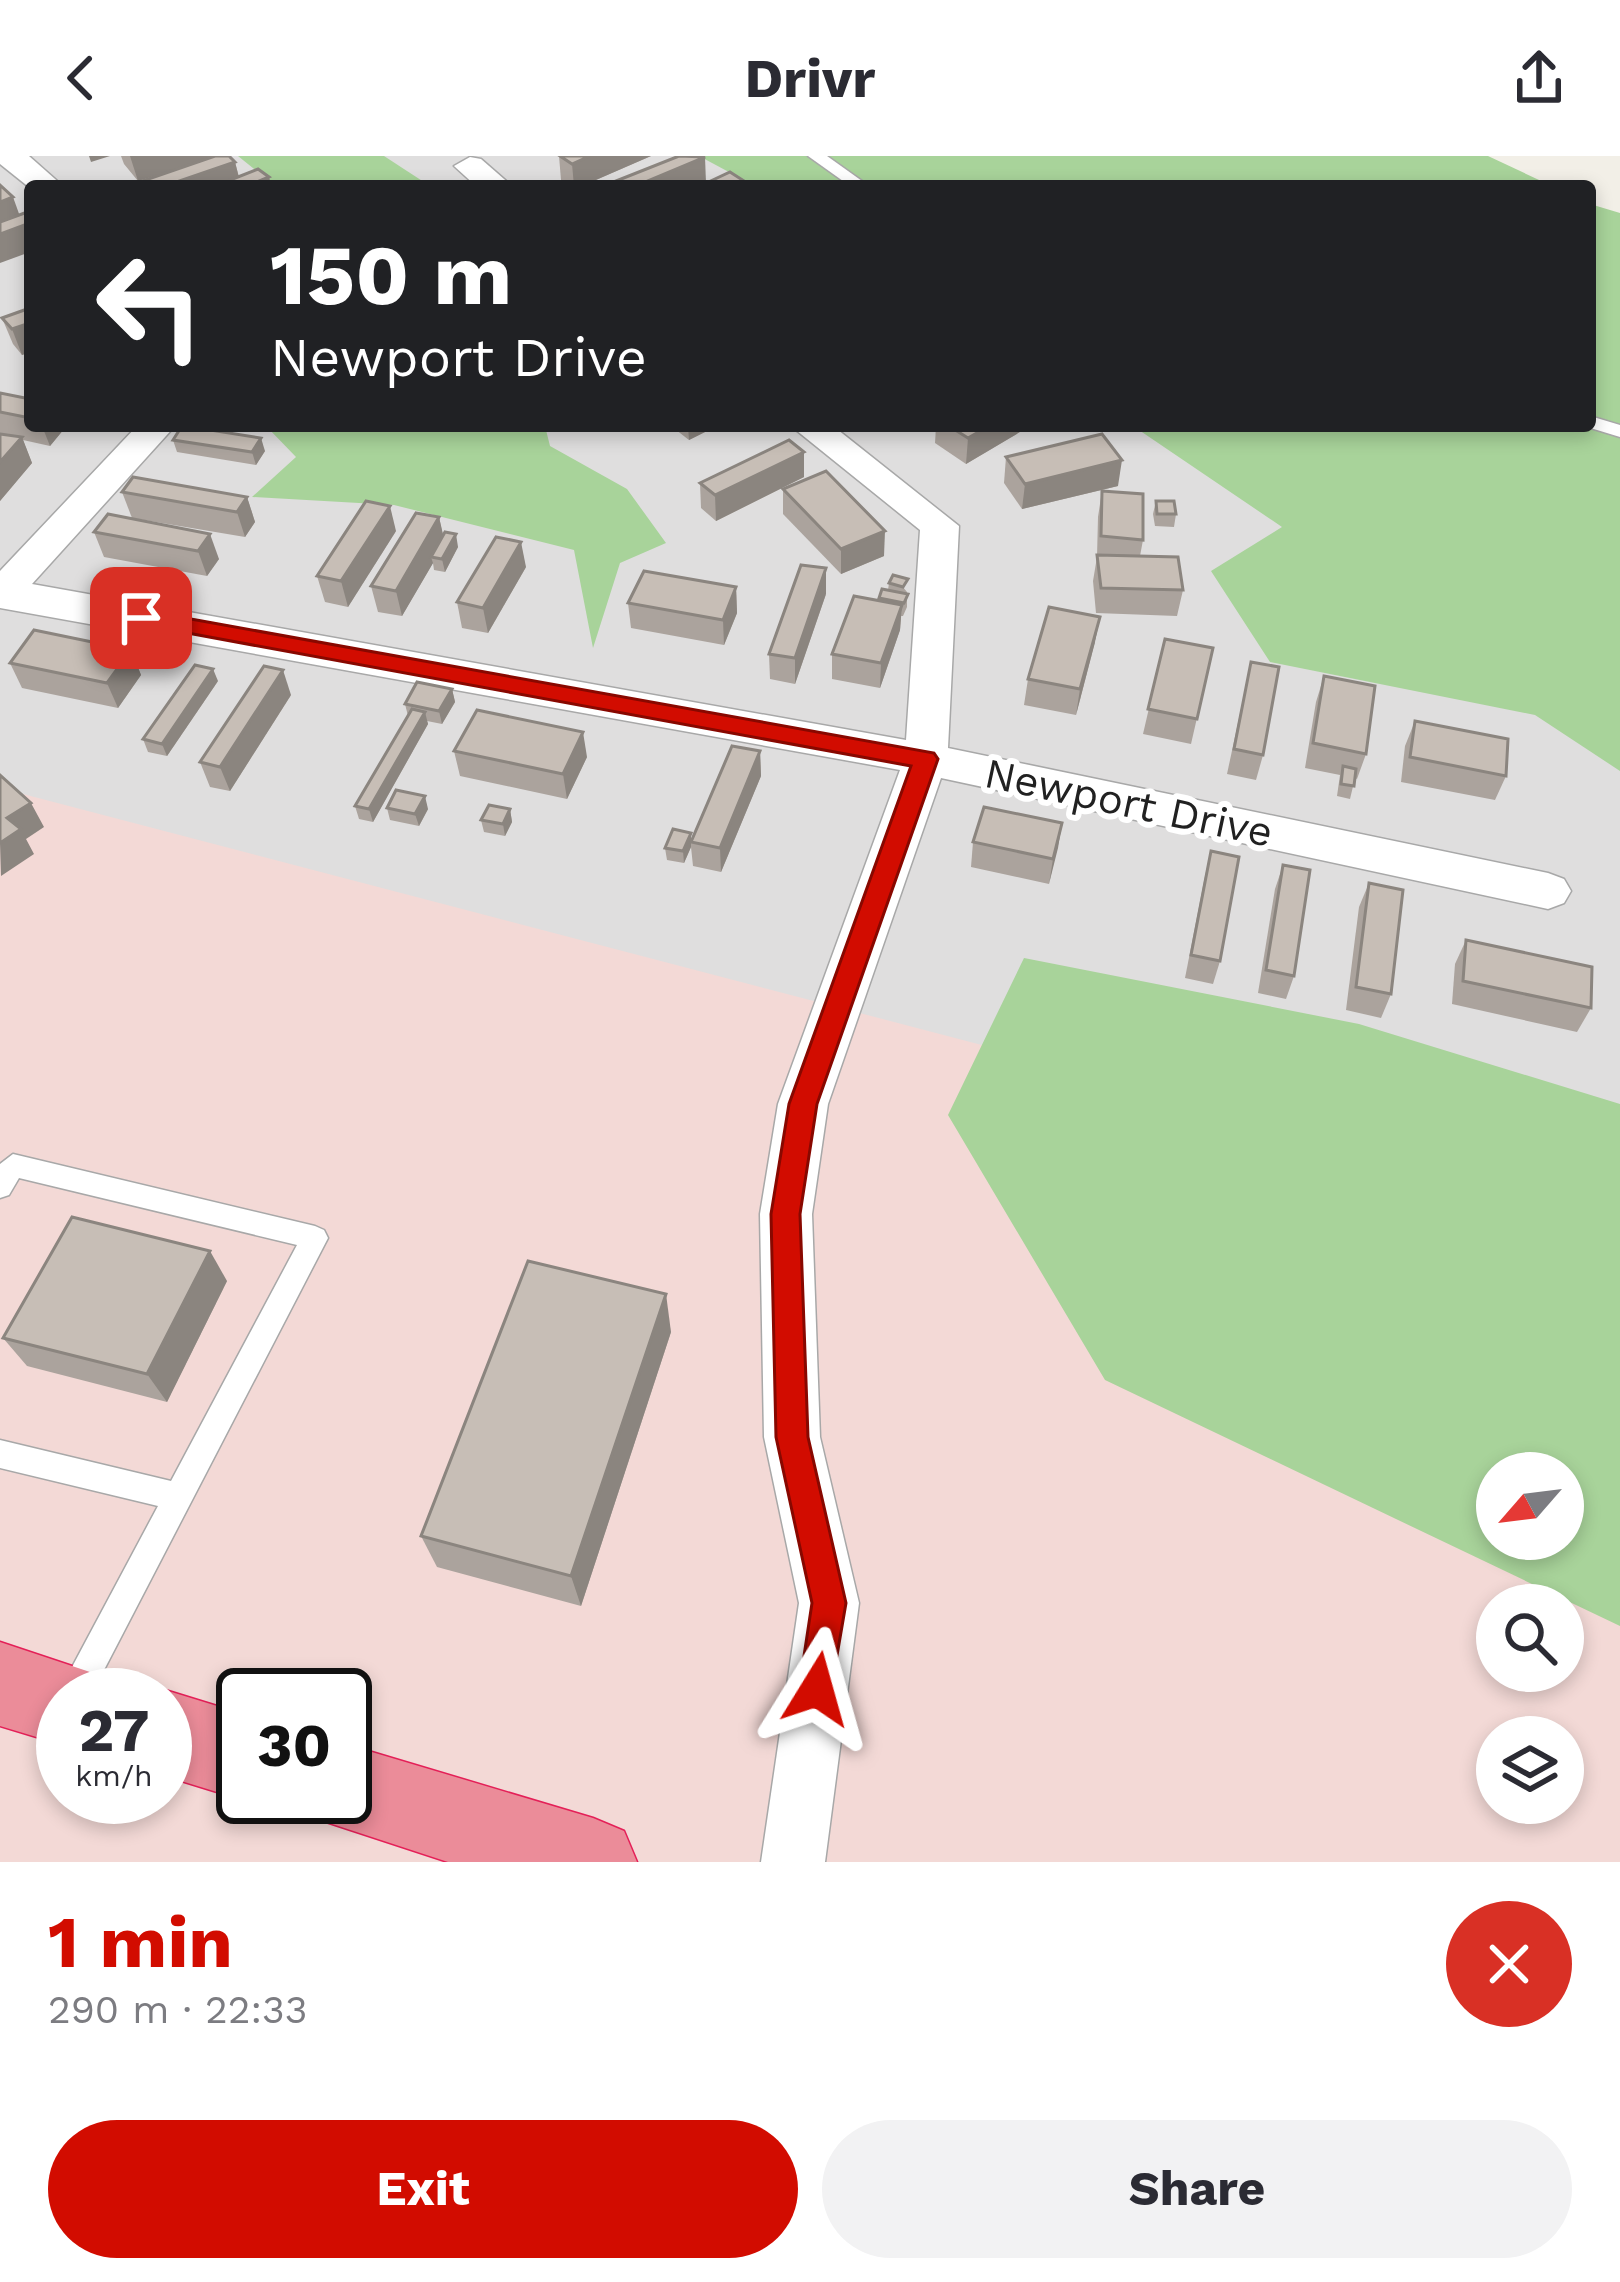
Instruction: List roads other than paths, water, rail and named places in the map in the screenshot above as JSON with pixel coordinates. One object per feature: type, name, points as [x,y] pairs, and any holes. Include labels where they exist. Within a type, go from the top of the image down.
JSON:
[{"type":"highway","points":[[0,1684],[36,1694]]},
{"type":"highway","points":[[372,1795],[592,1862]]},
{"type":"street","points":[[10,156],[40,180]]},
{"type":"street","points":[[1,593],[151,432]]},
{"type":"street","points":[[793,1862],[829,1603],[792,1437],[785,1214],[803,1104],[926,759],[940,526],[817,432]]},
{"type":"street","name":"Newport Drive","points":[[1,593],[926,759],[1548,891]]},
{"type":"lane","points":[[817,156],[852,180]]},
{"type":"lane","points":[[0,1187],[13,1165],[315,1238],[88,1668]]},
{"type":"lane","points":[[0,1454],[178,1497]]}]
